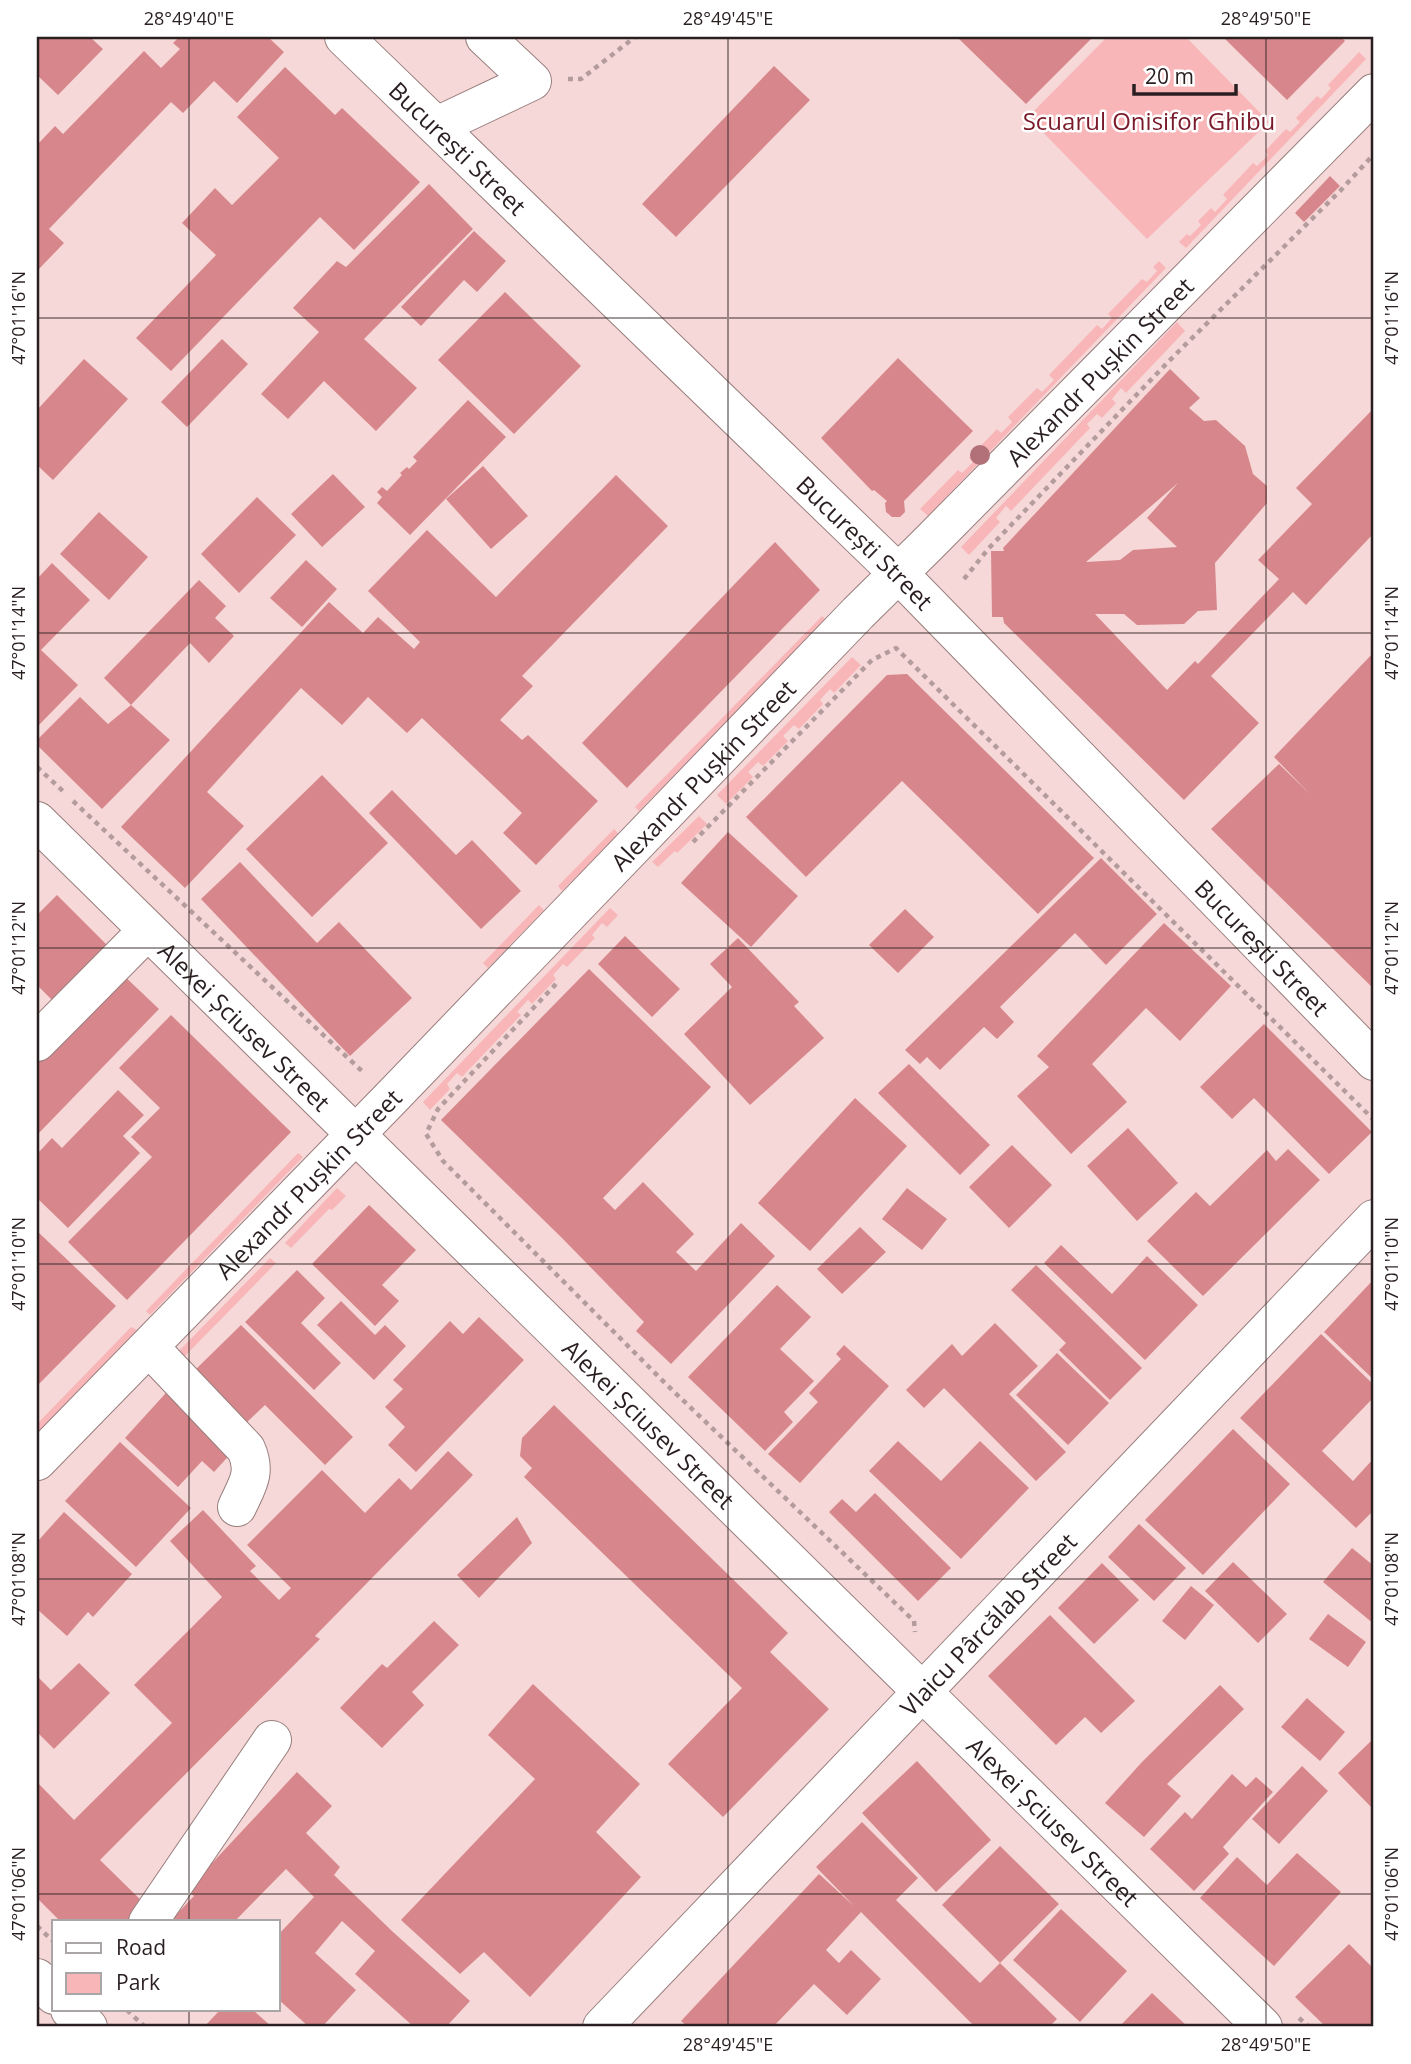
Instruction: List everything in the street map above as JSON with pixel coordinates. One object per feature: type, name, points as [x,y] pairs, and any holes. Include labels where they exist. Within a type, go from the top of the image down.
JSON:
[{"type":"main road","name":"București Street","points":[[344,37],[899,574],[1374,1061]]},
{"type":"main road","points":[[437,127],[532,81],[485,37]]},
{"type":"main road","name":"Alexandr Pușkin Street","points":[[37,1461],[858,613],[1374,93]]},
{"type":"main road","name":"Alexei Șciusev Street","points":[[37,821],[1263,2027]]},
{"type":"main road","points":[[37,1042],[147,931]]},
{"type":"main road","name":"Vlaicu Pârcălab Street","points":[[602,2027],[1374,1219]]},
{"type":"main road","points":[[149,1347],[246,1449],[252,1463],[251,1477],[237,1507]]},
{"type":"main road","points":[[149,1920],[272,1740]]},
{"type":"main road","points":[[37,1978],[52,1991]]},
{"type":"path","points":[[532,81],[582,79],[635,37]]},
{"type":"path","points":[[964,579],[989,548],[1169,361],[1374,154]]},
{"type":"path","points":[[692,842],[872,660],[896,648],[1374,1120]]},
{"type":"path","points":[[37,767],[363,1072],[373,1062]]},
{"type":"path","points":[[560,980],[438,1109],[426,1135],[443,1161],[638,1356],[914,1621],[915,1640]]},
{"type":"path","points":[[37,1926],[52,1940]]},
{"type":"path","points":[[128,2011],[145,2027]]},
{"type":"green space","name":"Scuarul Onisifor Ghibu","points":[[1107,37],[1186,37],[1269,122],[1147,239],[1028,117]]},
{"type":"green space","points":[[1359,52],[1366,59],[1186,248],[1179,242],[1201,225],[1198,221],[1211,208],[1215,212],[1227,199],[1223,195],[1253,163],[1257,166],[1268,155],[1265,151],[1286,129],[1290,132],[1300,122],[1296,118],[1317,96],[1321,99],[1331,88],[1328,85]]},
{"type":"green space","points":[[1159,261],[1166,268],[928,516],[920,509],[958,470],[962,473],[973,462],[969,458],[997,429],[1001,433],[1012,422],[1008,417],[1037,388],[1042,392],[1054,380],[1049,375],[1097,325],[1102,329],[1112,318],[1108,314],[1142,279],[1147,282],[1157,271],[1153,267]]},
{"type":"green space","points":[[1177,322],[1185,331],[1126,393],[1121,388],[1112,399],[1116,403],[1102,418],[1097,414],[1087,424],[1090,428],[1011,511],[1006,506],[996,518],[1000,522],[969,555],[961,547]]},
{"type":"green space","points":[[822,616],[826,620],[639,811],[635,807]]},
{"type":"green space","points":[[852,657],[861,665],[834,693],[830,689],[820,700],[823,704],[799,729],[794,725],[783,736],[788,741],[763,766],[758,762],[748,772],[753,777],[726,804],[717,795]]},
{"type":"green space","points":[[699,816],[707,824],[658,867],[652,862]]},
{"type":"green space","points":[[614,829],[619,834],[562,891],[558,886]]},
{"type":"green space","points":[[539,905],[544,910],[488,968],[483,963]]},
{"type":"green space","points":[[610,908],[618,915],[607,927],[602,923],[592,935],[595,938],[567,967],[563,964],[553,975],[556,979],[532,1004],[528,1000],[517,1012],[521,1015],[462,1077],[457,1073],[447,1084],[450,1089],[430,1110],[423,1102]]},
{"type":"green space","points":[[298,1153],[303,1157],[150,1315],[146,1311]]},
{"type":"green space","points":[[337,1188],[346,1196],[332,1210],[329,1209],[291,1248],[285,1243]]},
{"type":"green space","points":[[270,1258],[276,1263],[182,1359],[177,1353]]},
{"type":"green space","points":[[131,1327],[137,1330],[39,1431],[37,1424]]},
{"type":"building","points":[[37,37],[90,37],[103,49],[58,95],[37,75]]},
{"type":"building","points":[[179,37],[268,37],[284,52],[237,103],[214,81],[183,113],[171,102],[49,229],[64,243],[37,271],[37,145],[55,126],[63,134],[144,51],[161,68],[180,49],[173,43]]},
{"type":"building","points":[[957,37],[1093,37],[1026,104]]},
{"type":"building","points":[[1223,37],[1341,37],[1345,41],[1287,100]]},
{"type":"building","points":[[774,66],[810,100],[676,237],[642,204]]},
{"type":"building","points":[[285,67],[335,115],[342,108],[420,182],[354,250],[320,217],[171,371],[136,338],[216,255],[182,223],[215,188],[232,205],[279,158],[237,117]]},
{"type":"building","points":[[1330,176],[1340,186],[1304,222],[1295,213]]},
{"type":"building","points":[[429,184],[473,229],[364,339],[417,388],[376,431],[324,381],[288,419],[261,394],[319,332],[293,308],[337,261],[346,267]]},
{"type":"building","points":[[474,231],[506,261],[477,292],[464,280],[421,326],[401,307]]},
{"type":"building","points":[[505,292],[581,366],[514,434],[438,360]]},
{"type":"building","points":[[222,339],[248,364],[187,427],[161,402]]},
{"type":"building","points":[[898,358],[973,431],[904,501],[905,512],[900,517],[892,517],[886,512],[887,501],[872,491],[821,438]]},
{"type":"building","points":[[84,359],[128,399],[53,480],[37,465],[37,410]]},
{"type":"building","points":[[1170,369],[1200,398],[1189,408],[1204,421],[1216,420],[1245,446],[1253,474],[1267,486],[1267,503],[1215,563],[1217,610],[1198,611],[1184,624],[1137,625],[1124,614],[1095,614],[1167,690],[1195,661],[1198,664],[1279,579],[1258,560],[1312,504],[1296,488],[1374,408],[1374,533],[1306,605],[1293,592],[1211,676],[1259,723],[1184,800],[1004,623],[1003,617],[992,617],[991,551],[1004,551],[1003,548]],"holes":[[[1178,483],[1147,518],[1177,547],[1133,550],[1120,560],[1086,562]]]},
{"type":"building","points":[[468,400],[506,437],[410,535],[377,503],[382,497],[377,492],[382,487],[387,491],[402,475],[400,473],[417,461],[413,457]]},
{"type":"building","points":[[483,466],[528,516],[491,549],[446,499]]},
{"type":"building","points":[[333,474],[365,507],[322,547],[291,514]]},
{"type":"building","points":[[616,475],[668,526],[522,676],[533,686],[500,720],[522,740],[528,735],[598,801],[536,865],[503,833],[522,813],[422,718],[407,733],[368,697],[342,725],[301,688],[207,792],[244,826],[185,888],[121,827],[329,602],[363,633],[378,617],[414,649],[420,642],[368,591],[427,530],[496,597]]},
{"type":"building","points":[[257,497],[296,535],[239,593],[201,554]]},
{"type":"building","points":[[99,512],[148,557],[109,600],[60,554]]},
{"type":"building","points":[[775,542],[820,590],[627,788],[582,743]]},
{"type":"building","points":[[306,560],[337,589],[302,627],[270,598]]},
{"type":"building","points":[[52,563],[90,600],[41,650],[78,685],[37,727],[37,579]]},
{"type":"building","points":[[199,580],[226,606],[215,618],[234,636],[209,663],[190,643],[131,705],[104,678]]},
{"type":"building","points":[[1374,652],[1374,989],[1211,829],[1279,764],[1309,793],[1274,757]]},
{"type":"building","points":[[907,674],[1094,858],[1038,914],[902,781],[806,877],[746,817],[887,675]]},
{"type":"building","points":[[80,697],[108,724],[131,705],[170,740],[102,809],[37,745],[37,740]]},
{"type":"building","points":[[322,775],[388,843],[312,917],[246,849]]},
{"type":"building","points":[[392,790],[456,855],[472,840],[521,891],[481,929],[369,813]]},
{"type":"building","points":[[728,832],[798,896],[751,947],[681,883]]},
{"type":"building","points":[[1101,858],[1157,914],[1106,965],[1075,933],[1000,1007],[1014,1022],[997,1039],[984,1027],[940,1070],[927,1057],[920,1064],[905,1050]]},
{"type":"building","points":[[240,862],[317,943],[339,922],[412,998],[350,1056],[201,899]]},
{"type":"building","points":[[57,895],[110,948],[55,1003],[37,985],[37,915]]},
{"type":"building","points":[[905,909],[934,937],[898,973],[869,945]]},
{"type":"building","points":[[1164,923],[1231,986],[1180,1041],[1146,1008],[1092,1064],[1127,1102],[1071,1154],[1017,1096],[1049,1067],[1037,1056]]},
{"type":"building","points":[[625,936],[680,989],[652,1017],[598,964]]},
{"type":"building","points":[[738,938],[799,1002],[794,1006],[824,1038],[750,1105],[684,1034],[732,987],[710,964]]},
{"type":"building","points":[[589,969],[711,1087],[603,1198],[615,1210],[643,1182],[694,1234],[676,1252],[696,1271],[741,1223],[775,1256],[671,1364],[636,1331],[644,1322],[441,1120]]},
{"type":"building","points":[[120,972],[159,1009],[37,1135],[37,1057]]},
{"type":"building","points":[[171,1015],[291,1132],[127,1300],[68,1242],[152,1157],[131,1137],[160,1108],[119,1068]]},
{"type":"building","points":[[1264,1024],[1372,1132],[1329,1174],[1254,1098],[1232,1119],[1200,1087]]},
{"type":"building","points":[[909,1064],[990,1145],[960,1175],[878,1093]]},
{"type":"building","points":[[118,1090],[144,1115],[123,1136],[140,1153],[68,1228],[37,1198],[37,1154],[52,1138],[62,1148]]},
{"type":"building","points":[[855,1098],[907,1146],[810,1251],[758,1203]]},
{"type":"building","points":[[1128,1128],[1178,1183],[1137,1221],[1087,1166]]},
{"type":"building","points":[[1012,1145],[1052,1185],[1009,1228],[969,1187]]},
{"type":"building","points":[[1288,1149],[1320,1180],[1203,1296],[1147,1241],[1196,1192],[1210,1206],[1267,1150],[1276,1161]]},
{"type":"building","points":[[907,1188],[947,1219],[922,1250],[882,1219]]},
{"type":"building","points":[[369,1205],[416,1250],[382,1285],[399,1301],[375,1326],[312,1264]]},
{"type":"building","points":[[860,1227],[886,1252],[842,1294],[817,1269]]},
{"type":"building","points":[[37,1231],[116,1306],[37,1386]]},
{"type":"building","points":[[1061,1245],[1112,1294],[1147,1256],[1198,1305],[1145,1360],[1044,1263]]},
{"type":"building","points":[[1036,1265],[1142,1368],[1110,1400],[1059,1350],[1066,1343],[1011,1290]]},
{"type":"building","points":[[297,1270],[325,1298],[301,1323],[341,1363],[314,1390],[245,1322]]},
{"type":"building","points":[[1374,1279],[1374,1380],[1324,1332]]},
{"type":"building","points":[[777,1285],[811,1317],[780,1349],[814,1381],[784,1412],[793,1422],[765,1451],[688,1377]]},
{"type":"building","points":[[341,1301],[375,1335],[385,1325],[406,1346],[374,1380],[317,1325]]},
{"type":"building","points":[[479,1317],[524,1360],[416,1472],[388,1445],[405,1427],[385,1407],[403,1389],[393,1380],[450,1321],[463,1334]]},
{"type":"building","points":[[995,1323],[1038,1366],[1009,1394],[1066,1452],[1036,1481],[944,1388],[924,1408],[906,1390],[952,1344],[962,1356]]},
{"type":"building","points":[[241,1325],[353,1437],[325,1465],[265,1405],[244,1425],[192,1373]]},
{"type":"building","points":[[1321,1334],[1374,1385],[1374,1397],[1322,1451],[1353,1481],[1374,1458],[1374,1510],[1356,1528],[1240,1418]]},
{"type":"building","points":[[844,1345],[889,1386],[800,1483],[768,1454],[818,1402],[809,1393],[841,1359],[836,1354]]},
{"type":"building","points":[[1057,1353],[1109,1403],[1068,1445],[1016,1395]]},
{"type":"building","points":[[174,1384],[235,1449],[214,1472],[202,1461],[178,1487],[125,1438]]},
{"type":"building","points":[[554,1405],[788,1633],[770,1652],[829,1709],[723,1817],[668,1764],[742,1688],[524,1477],[532,1468],[520,1456],[522,1438]]},
{"type":"building","points":[[1233,1429],[1290,1484],[1203,1575],[1145,1520]]},
{"type":"building","points":[[898,1441],[941,1481],[980,1441],[1029,1488],[961,1559],[869,1471]]},
{"type":"building","points":[[120,1442],[191,1508],[136,1567],[65,1501]]},
{"type":"building","points":[[448,1451],[473,1475],[315,1636],[320,1639],[100,1860],[151,1910],[141,1920],[59,1920],[37,1898],[37,1782],[74,1820],[172,1723],[134,1685],[222,1597],[170,1541],[203,1510],[256,1566],[250,1571],[279,1600],[291,1588],[247,1545],[322,1470],[365,1513],[399,1478],[411,1490]]},
{"type":"building","points":[[875,1493],[951,1568],[918,1601],[829,1512],[842,1499],[856,1512]]},
{"type":"building","points":[[64,1512],[132,1574],[93,1617],[88,1612],[67,1636],[37,1609],[37,1542]]},
{"type":"building","points":[[517,1517],[532,1543],[479,1598],[457,1575]]},
{"type":"building","points":[[1139,1524],[1186,1568],[1154,1601],[1108,1557]]},
{"type":"building","points":[[1352,1548],[1374,1566],[1374,1624],[1323,1582]]},
{"type":"building","points":[[1233,1562],[1287,1614],[1258,1643],[1205,1591]]},
{"type":"building","points":[[1102,1563],[1139,1600],[1094,1644],[1058,1608]]},
{"type":"building","points":[[1191,1586],[1214,1605],[1185,1640],[1162,1621]]},
{"type":"building","points":[[1328,1614],[1366,1642],[1348,1667],[1309,1639]]},
{"type":"building","points":[[1050,1615],[1135,1701],[1101,1733],[1085,1717],[1056,1745],[988,1676]]},
{"type":"building","points":[[434,1621],[459,1645],[412,1692],[424,1705],[382,1748],[340,1708],[382,1664],[387,1668]]},
{"type":"building","points":[[79,1663],[110,1693],[54,1749],[37,1732],[37,1676],[51,1690]]},
{"type":"building","points":[[533,1684],[640,1784],[596,1832],[641,1877],[530,1997],[484,1952],[460,1974],[401,1920],[535,1779],[488,1735]]},
{"type":"building","points":[[1220,1685],[1244,1709],[1167,1784],[1181,1796],[1144,1837],[1105,1803],[1142,1762]]},
{"type":"building","points":[[1307,1698],[1345,1732],[1320,1761],[1281,1727]]},
{"type":"building","points":[[1371,1741],[1374,1745],[1374,1810],[1338,1773]]},
{"type":"building","points":[[917,1761],[991,1840],[936,1892],[862,1813]]},
{"type":"building","points":[[1302,1766],[1328,1791],[1279,1844],[1252,1819]]},
{"type":"building","points":[[297,1772],[332,1806],[306,1833],[340,1867],[334,1875],[470,2001],[446,2027],[414,2027],[355,1974],[375,1951],[342,1921],[315,1953],[356,1990],[322,2027],[309,2027],[280,2001],[280,1933],[314,1897],[286,1869],[236,1920],[171,1920],[194,1896],[187,1890]]},
{"type":"building","points":[[1232,1774],[1246,1787],[1256,1777],[1273,1792],[1223,1847],[1229,1854],[1194,1891],[1150,1849],[1185,1812],[1192,1819]]},
{"type":"building","points":[[862,1822],[918,1878],[896,1900],[980,1983],[1000,1963],[1057,2019],[1049,2027],[975,2027],[861,1912],[826,1950],[839,1963],[851,1950],[881,1979],[847,2015],[814,1984],[773,2027],[688,2027],[681,2021],[819,1874],[854,1906],[816,1867]]},
{"type":"building","points":[[1000,1846],[1059,1904],[1000,1963],[942,1905]]},
{"type":"building","points":[[1297,1853],[1341,1892],[1274,1966],[1200,1898],[1237,1857],[1267,1885]]},
{"type":"building","points":[[1061,1909],[1127,1971],[1080,2022],[1013,1960]]},
{"type":"building","points":[[1349,1944],[1374,1969],[1374,2027],[1326,2027],[1295,1997]]},
{"type":"building","points":[[1152,1993],[1188,2027],[1119,2027]]},
{"type":"building","points":[[219,2011],[254,2011],[272,2027],[204,2027]]}]
